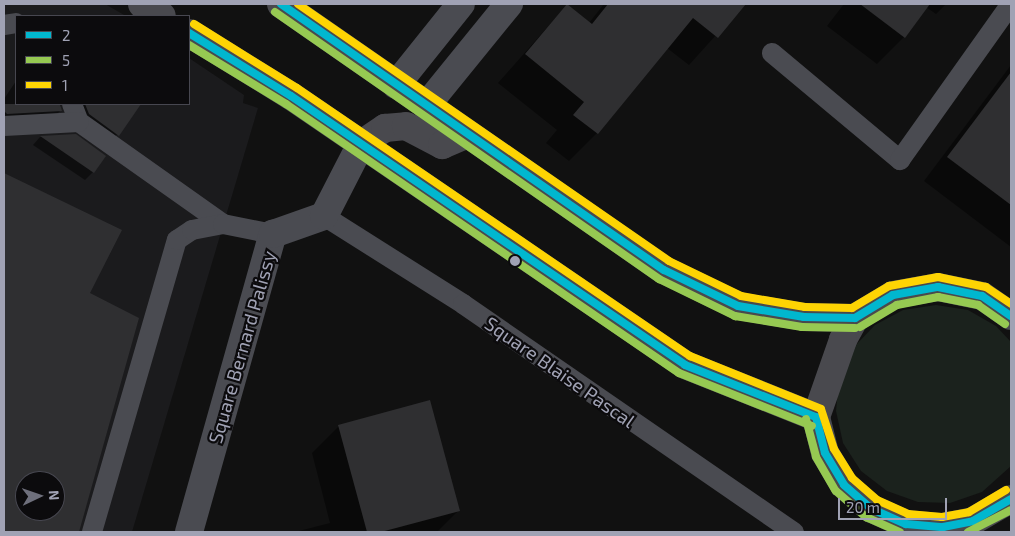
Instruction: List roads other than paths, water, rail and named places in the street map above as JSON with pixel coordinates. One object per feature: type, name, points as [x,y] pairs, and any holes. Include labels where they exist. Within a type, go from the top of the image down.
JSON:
[{"type":"main road","points":[[142,4],[160,15]]},
{"type":"main road","points":[[281,4],[466,135],[664,270],[738,306],[804,317],[855,318]]},
{"type":"main road","points":[[190,34],[362,144],[686,365],[816,417]]},
{"type":"main road","points":[[362,144],[385,128],[406,126],[442,145],[466,135]]},
{"type":"main road","points":[[1011,316],[982,296],[938,287],[893,295],[855,318],[839,348],[816,417],[824,453],[844,485],[865,503],[906,524],[943,530],[973,521],[1011,499]]},
{"type":"street","points":[[396,85],[461,4]]},
{"type":"street","points":[[426,106],[509,4]]},
{"type":"street","points":[[324,216],[362,144]]},
{"type":"street","name":"Square Bernard Palissy","points":[[189,532],[273,234],[324,216]]},
{"type":"lane","points":[[772,54],[900,160],[1011,4]]},
{"type":"lane","points":[[4,126],[76,113],[223,224]]},
{"type":"lane","name":"Square Blaise Pascal","points":[[324,216],[463,304],[794,532]]},
{"type":"lane","points":[[92,532],[177,240],[192,230],[223,224],[273,234]]}]
